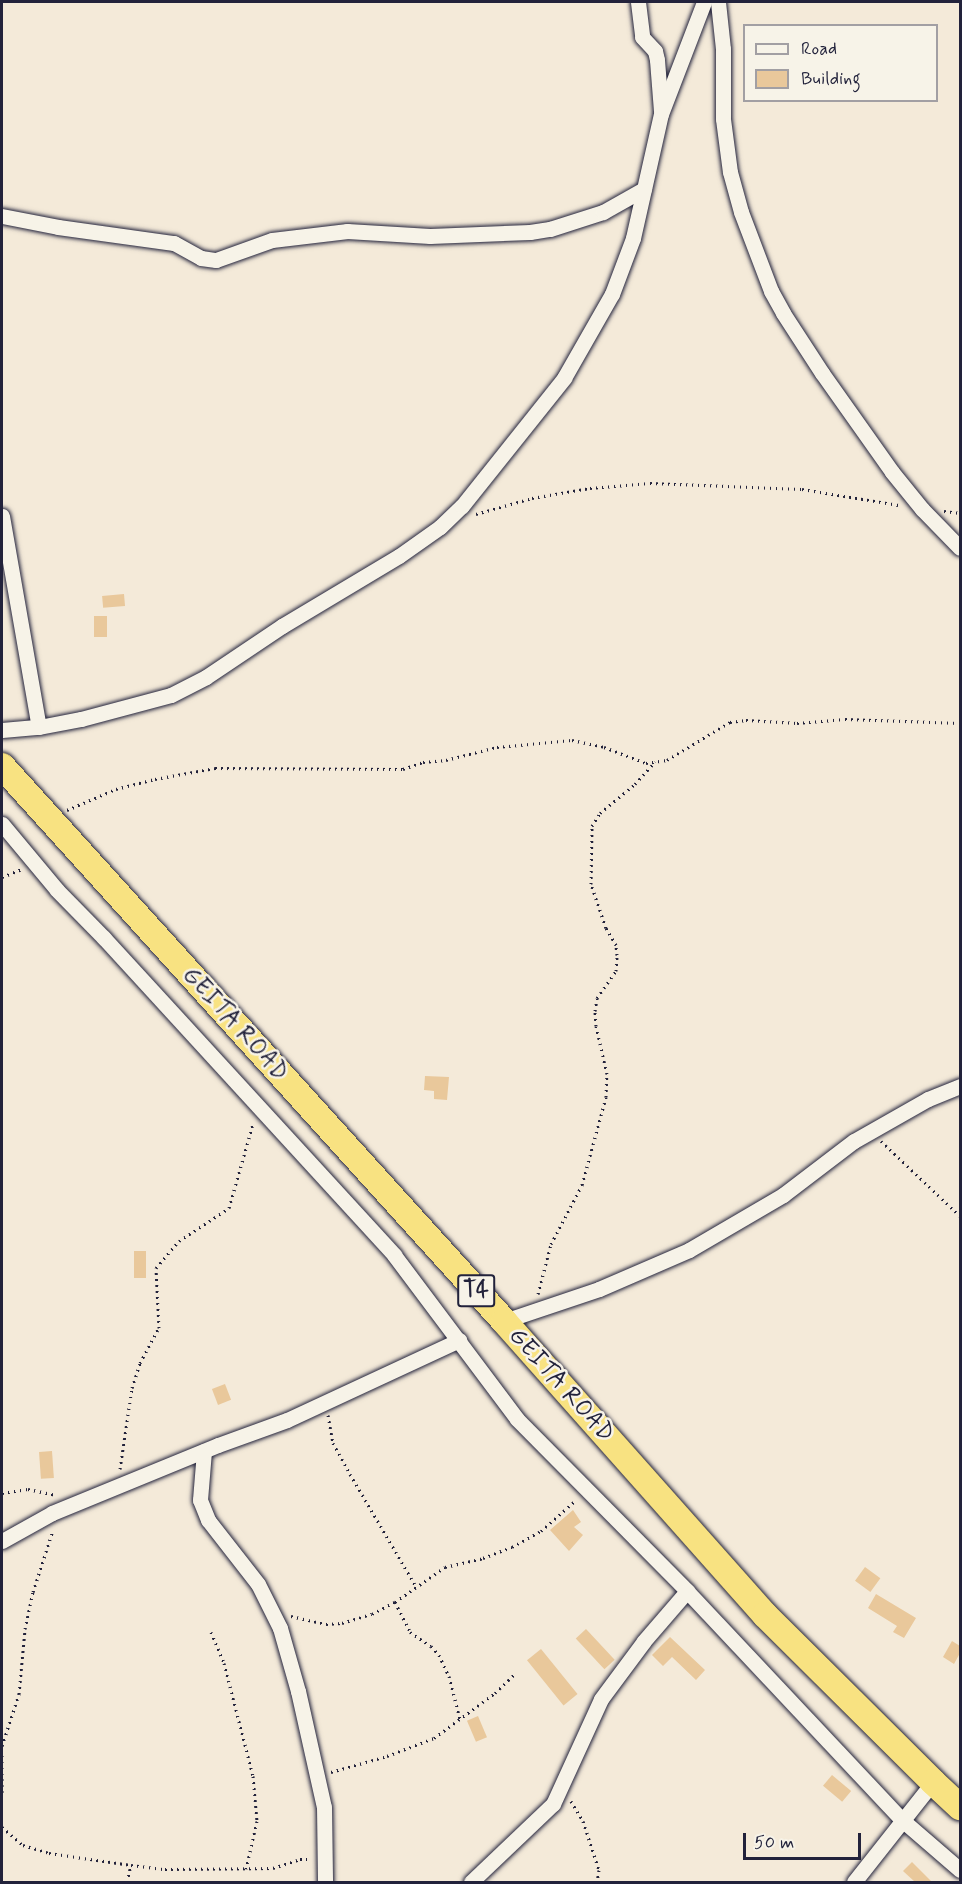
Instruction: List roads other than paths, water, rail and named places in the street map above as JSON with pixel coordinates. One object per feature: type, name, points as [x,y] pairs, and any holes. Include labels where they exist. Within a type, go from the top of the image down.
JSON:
[{"type":"highway","name":"GEITA ROAD","points":[[2,766],[504,1321],[765,1615],[960,1807]]},
{"type":"street","points":[[638,2],[638,20],[642,37],[655,51],[657,60],[661,114]]},
{"type":"street","points":[[2,730],[39,727],[100,714],[171,694],[206,677],[282,626],[399,556],[440,527],[487,476],[534,418],[574,360],[612,294],[633,238],[661,114],[704,2]]},
{"type":"street","points":[[718,2],[723,49],[722,98],[726,147],[741,212],[756,254],[783,313],[892,472],[922,509],[960,549]]},
{"type":"street","points":[[2,216],[47,225],[174,243],[201,258],[216,260],[272,240],[347,231],[430,236],[530,232],[550,229],[603,212],[644,189]]},
{"type":"street","points":[[2,516],[39,727]]},
{"type":"street","points":[[2,824],[57,890],[394,1256],[517,1419],[687,1591],[901,1819],[960,1870]]},
{"type":"street","points":[[504,1321],[599,1289],[689,1250],[783,1195],[854,1141],[928,1100],[960,1086]]},
{"type":"street","points":[[2,1541],[59,1510],[204,1450],[287,1420],[459,1340]]},
{"type":"street","points":[[204,1450],[200,1500],[213,1526],[258,1584],[274,1613],[298,1691],[318,1776],[326,1835],[325,1882]]},
{"type":"street","points":[[471,1882],[552,1804],[601,1699],[644,1641],[687,1591]]},
{"type":"street","points":[[854,1882],[901,1819],[933,1782]]}]
